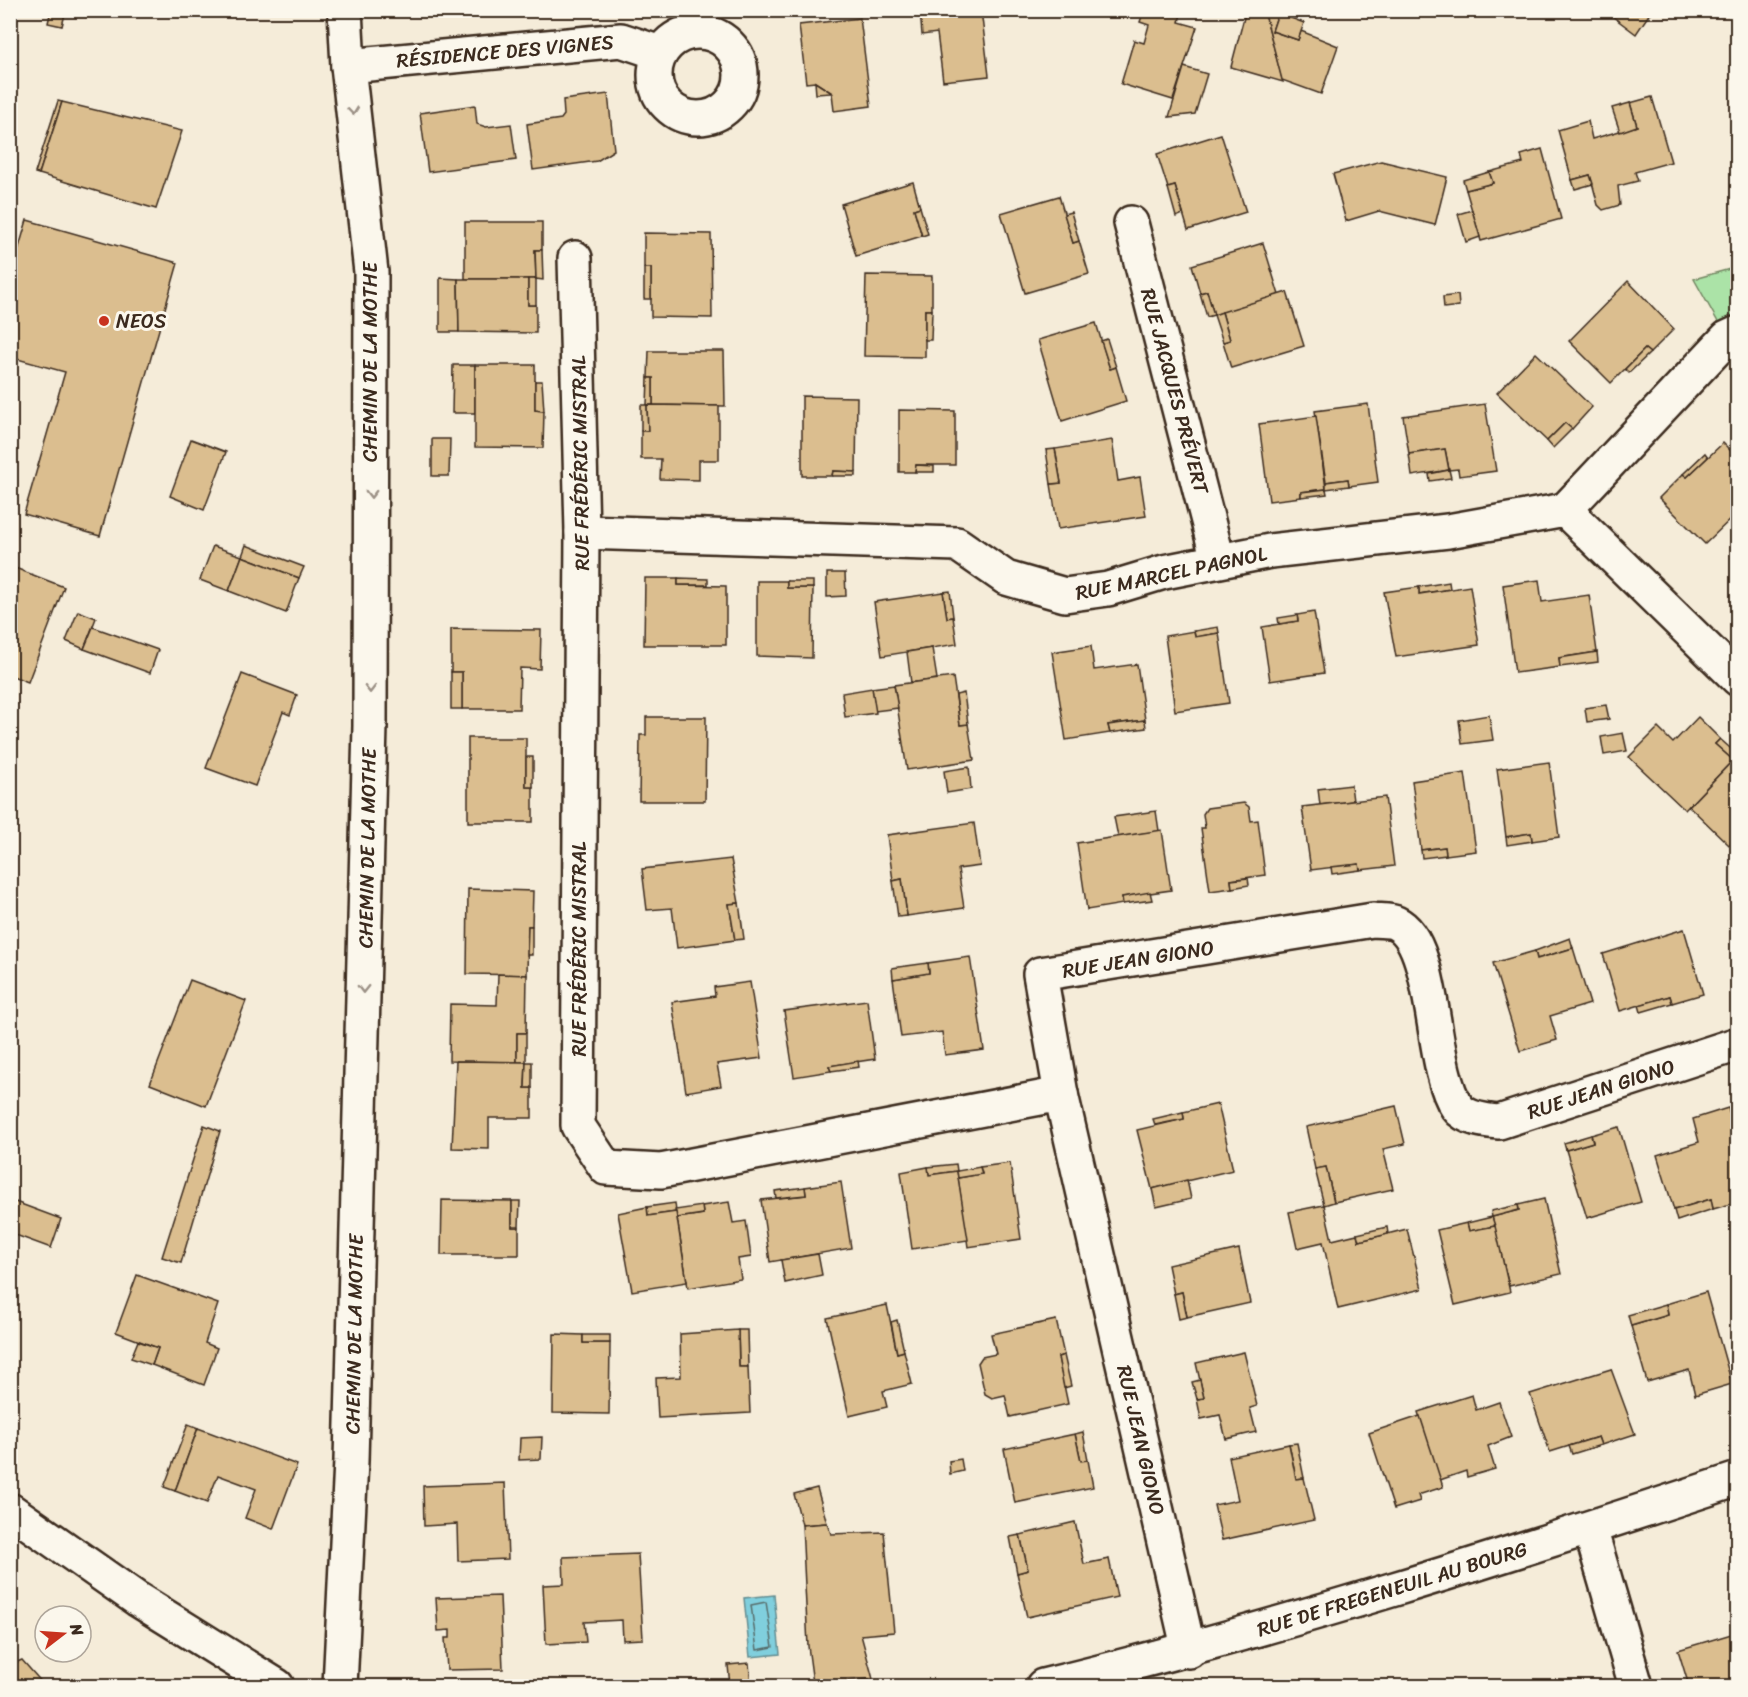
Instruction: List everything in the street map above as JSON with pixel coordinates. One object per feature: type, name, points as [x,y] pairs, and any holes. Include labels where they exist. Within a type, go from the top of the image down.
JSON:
[{"type":"street","name":"CHEMIN DE LA MOTHE","points":[[340,1686],[351,1461],[370,726],[371,272],[348,66],[345,10]]},
{"type":"street","name":"RÉSIDENCE DES VIGNES","points":[[348,66],[621,40],[660,53]]},
{"type":"street","name":"RUE JACQUES PRÉVERT","points":[[1131,223],[1218,560]]},
{"type":"street","name":"RUE FRÉDÉRIC MISTRAL","points":[[575,258],[582,532],[578,1126],[606,1168],[661,1171],[1062,1094]]},
{"type":"street","points":[[1737,333],[1727,338],[1565,510],[1737,679]]},
{"type":"street","name":"RUE MARCEL PAGNOL","points":[[582,532],[957,544],[1006,578],[1065,595],[1108,589],[1218,560],[1270,550],[1448,531],[1565,510]]},
{"type":"street","name":"RUE JEAN GIONO","points":[[1189,1651],[1062,1094],[1040,974],[1374,920],[1396,922],[1409,933],[1420,953],[1446,1083],[1458,1108],[1482,1121],[1499,1122],[1737,1044]]},
{"type":"street","name":"RUE DE FREGENEUIL AU BOURG","points":[[1043,1686],[1189,1651],[1590,1528],[1737,1479]]},
{"type":"street","points":[[18,1521],[259,1681]]},
{"type":"street","points":[[1590,1528],[1636,1686]]},
{"type":"green space","points":[[1737,267],[1737,356],[1694,279]]},
{"type":"water","points":[[774,1595],[780,1654],[750,1657],[744,1598]]},
{"type":"building","points":[[51,10],[66,10],[62,26],[48,23]]},
{"type":"building","points":[[920,10],[981,10],[989,76],[943,81],[937,33],[922,35]]},
{"type":"building","points":[[1144,10],[1182,10],[1179,22],[1197,27],[1173,100],[1121,84],[1134,40],[1144,43],[1149,25],[1140,22]]},
{"type":"building","points":[[1246,10],[1265,14],[1283,82],[1231,67]]},
{"type":"building","points":[[1264,10],[1278,13],[1272,31],[1298,40],[1301,31],[1338,46],[1321,94],[1282,80]]},
{"type":"building","points":[[1604,10],[1652,10],[1636,34]]},
{"type":"building","points":[[1278,13],[1304,23],[1298,40],[1272,31]]},
{"type":"building","points":[[860,18],[871,106],[834,111],[832,93],[815,82],[806,83],[799,25]]},
{"type":"building","points":[[1184,67],[1207,74],[1195,114],[1169,117]]},
{"type":"building","points":[[815,82],[832,93],[816,94]]},
{"type":"building","points":[[608,94],[614,150],[597,161],[533,170],[527,124],[561,119],[564,115],[563,100]]},
{"type":"building","points":[[1652,97],[1671,162],[1635,172],[1638,181],[1618,186],[1620,205],[1603,210],[1598,205],[1590,175],[1572,180],[1558,130],[1588,121],[1592,139],[1637,126],[1630,103]]},
{"type":"building","points":[[58,101],[62,102],[39,174],[35,173]]},
{"type":"building","points":[[62,102],[182,131],[156,209],[39,174]]},
{"type":"building","points":[[1630,103],[1637,126],[1620,132],[1612,108]]},
{"type":"building","points":[[475,105],[477,124],[486,127],[511,124],[516,160],[428,172],[420,113]]},
{"type":"building","points":[[1221,134],[1246,212],[1188,230],[1175,186],[1168,188],[1157,154]]},
{"type":"building","points":[[1542,149],[1561,219],[1481,241],[1466,190],[1493,183],[1489,172],[1523,163],[1521,155]]},
{"type":"building","points":[[1381,161],[1447,177],[1435,225],[1379,211],[1346,221],[1333,174]]},
{"type":"building","points":[[1489,172],[1493,183],[1466,190],[1463,180]]},
{"type":"building","points":[[1590,175],[1593,184],[1575,189],[1572,180]]},
{"type":"building","points":[[913,182],[920,207],[914,209],[922,236],[856,256],[841,204]]},
{"type":"building","points":[[1175,186],[1183,214],[1176,217],[1168,188]]},
{"type":"building","points":[[1059,196],[1073,243],[1079,241],[1089,274],[1025,293],[1001,213]]},
{"type":"building","points":[[920,207],[928,234],[922,236],[914,209]]},
{"type":"building","points":[[1472,210],[1480,237],[1466,242],[1458,214]]},
{"type":"building","points":[[1071,212],[1079,241],[1073,243],[1064,214]]},
{"type":"building","points":[[27,220],[178,263],[100,536],[24,514],[65,372],[10,357],[10,278]]},
{"type":"building","points":[[465,222],[542,222],[542,250],[535,250],[536,279],[465,279]]},
{"type":"building","points":[[644,233],[711,234],[712,318],[651,317],[651,268],[644,268]]},
{"type":"building","points":[[1263,243],[1279,295],[1214,315],[1207,291],[1200,293],[1192,265]]},
{"type":"building","points":[[535,250],[542,250],[543,280],[536,279]]},
{"type":"building","points":[[644,268],[651,268],[651,299],[644,299]]},
{"type":"building","points":[[866,275],[932,276],[932,310],[925,310],[925,357],[864,356]]},
{"type":"building","points":[[440,278],[458,279],[459,332],[440,332]]},
{"type":"building","points":[[458,279],[528,279],[528,305],[536,305],[536,333],[459,332]]},
{"type":"building","points":[[528,279],[536,279],[536,305],[528,305]]},
{"type":"building","points":[[1628,281],[1674,329],[1650,353],[1645,349],[1611,383],[1569,341]]},
{"type":"building","points":[[1207,291],[1214,315],[1207,317],[1200,293]]},
{"type":"building","points":[[1287,292],[1304,346],[1231,368],[1223,342],[1230,340],[1222,312]]},
{"type":"building","points":[[1458,295],[1459,306],[1444,308],[1443,297]]},
{"type":"building","points":[[925,310],[932,310],[931,340],[925,340]]},
{"type":"building","points":[[1222,312],[1230,340],[1223,342],[1214,315]]},
{"type":"building","points":[[1096,323],[1110,369],[1116,367],[1126,401],[1062,421],[1038,340]]},
{"type":"building","points":[[1107,339],[1116,367],[1110,369],[1101,341]]},
{"type":"building","points":[[1645,349],[1650,353],[1629,373],[1625,369]]},
{"type":"building","points":[[649,351],[724,351],[725,406],[653,405],[653,378],[648,378]]},
{"type":"building","points":[[1536,353],[1592,407],[1572,429],[1565,423],[1547,441],[1497,393]]},
{"type":"building","points":[[453,365],[475,365],[475,413],[452,413]]},
{"type":"building","points":[[475,365],[535,365],[535,410],[544,411],[543,448],[475,447]]},
{"type":"building","points":[[648,378],[653,378],[653,405],[647,405]]},
{"type":"building","points":[[535,381],[542,381],[544,411],[535,410]]},
{"type":"building","points":[[802,396],[857,397],[856,472],[833,471],[832,476],[802,476]]},
{"type":"building","points":[[1368,404],[1378,482],[1349,486],[1348,479],[1326,482],[1315,411]]},
{"type":"building","points":[[1485,404],[1496,471],[1459,476],[1458,469],[1449,470],[1445,449],[1409,454],[1403,416]]},
{"type":"building","points":[[641,405],[647,405],[648,431],[641,431]]},
{"type":"building","points":[[647,405],[719,406],[719,460],[699,460],[699,480],[660,479],[661,459],[641,459],[641,431],[648,431]]},
{"type":"building","points":[[899,410],[955,411],[955,465],[916,465],[915,472],[899,472]]},
{"type":"building","points":[[1316,416],[1326,489],[1301,492],[1301,497],[1269,501],[1259,424]]},
{"type":"building","points":[[1565,423],[1572,429],[1553,448],[1547,441]]},
{"type":"building","points":[[191,439],[226,452],[204,510],[170,496]]},
{"type":"building","points":[[432,439],[450,439],[449,476],[432,476]]},
{"type":"building","points":[[1112,440],[1118,481],[1140,477],[1146,516],[1058,529],[1051,484],[1061,483],[1055,449]]},
{"type":"building","points":[[1723,443],[1738,458],[1738,512],[1705,544],[1659,498],[1683,474],[1687,477]]},
{"type":"building","points":[[1055,449],[1061,483],[1051,484],[1046,450]]},
{"type":"building","points":[[1445,449],[1449,470],[1412,476],[1409,454]]},
{"type":"building","points":[[1705,453],[1708,457],[1687,477],[1683,474]]},
{"type":"building","points":[[916,465],[934,466],[934,472],[915,472]]},
{"type":"building","points":[[1449,470],[1451,478],[1430,481],[1429,474]]},
{"type":"building","points":[[833,471],[856,472],[856,476],[832,476]]},
{"type":"building","points":[[1348,479],[1349,486],[1326,489],[1326,482]]},
{"type":"building","points":[[1326,489],[1327,494],[1301,497],[1301,492]]},
{"type":"building","points":[[246,545],[304,567],[299,578],[242,556]]},
{"type":"building","points":[[213,546],[242,556],[229,591],[200,580]]},
{"type":"building","points":[[242,556],[299,578],[286,613],[229,591]]},
{"type":"building","points":[[10,566],[64,587],[28,682],[10,675]]},
{"type":"building","points":[[827,573],[845,573],[846,596],[827,597]]},
{"type":"building","points":[[645,578],[678,578],[678,585],[726,586],[726,645],[644,645]]},
{"type":"building","points":[[678,578],[708,579],[708,585],[678,585]]},
{"type":"building","points":[[1539,580],[1542,602],[1589,595],[1597,652],[1559,658],[1560,667],[1515,673],[1503,585]]},
{"type":"building","points":[[757,581],[787,581],[787,588],[813,588],[812,658],[757,656]]},
{"type":"building","points":[[787,581],[813,581],[813,588],[787,588]]},
{"type":"building","points":[[1449,582],[1450,589],[1419,594],[1419,587]]},
{"type":"building","points":[[1470,586],[1479,645],[1396,657],[1384,592],[1419,587],[1419,594]]},
{"type":"building","points":[[950,591],[953,617],[947,618],[943,592]]},
{"type":"building","points":[[943,592],[947,618],[953,617],[957,644],[882,656],[874,602]]},
{"type":"building","points":[[78,611],[96,618],[84,649],[66,641]]},
{"type":"building","points":[[1314,612],[1324,673],[1270,681],[1262,627],[1298,621],[1297,615]]},
{"type":"building","points":[[1297,615],[1298,621],[1279,624],[1278,618]]},
{"type":"building","points":[[93,627],[158,650],[150,673],[84,649]]},
{"type":"building","points":[[1218,627],[1219,633],[1195,637],[1194,631]]},
{"type":"building","points":[[451,629],[541,630],[540,669],[520,668],[519,709],[462,709],[462,672],[451,672]]},
{"type":"building","points":[[1194,631],[1195,637],[1219,633],[1229,703],[1175,711],[1165,636]]},
{"type":"building","points":[[1091,646],[1094,670],[1137,664],[1145,720],[1108,725],[1110,733],[1066,740],[1052,652]]},
{"type":"building","points":[[932,648],[937,679],[911,683],[907,652]]},
{"type":"building","points":[[1597,652],[1598,662],[1560,667],[1559,658]]},
{"type":"building","points":[[451,672],[462,672],[462,709],[451,709]]},
{"type":"building","points":[[242,674],[297,695],[290,715],[283,712],[255,786],[206,768]]},
{"type":"building","points":[[953,677],[960,725],[968,724],[974,760],[907,770],[894,685]]},
{"type":"building","points":[[894,685],[898,708],[875,711],[872,688]]},
{"type":"building","points":[[872,688],[876,713],[845,717],[842,693]]},
{"type":"building","points":[[964,693],[968,724],[960,725],[956,695]]},
{"type":"building","points":[[1606,705],[1609,719],[1587,722],[1585,708]]},
{"type":"building","points":[[1489,715],[1493,740],[1462,744],[1459,720]]},
{"type":"building","points":[[646,717],[706,717],[705,801],[639,801],[640,735],[646,735]]},
{"type":"building","points":[[1698,717],[1720,739],[1715,744],[1733,760],[1685,810],[1629,757],[1658,728],[1673,743]]},
{"type":"building","points":[[1145,720],[1146,728],[1110,733],[1108,725]]},
{"type":"building","points":[[1623,733],[1627,751],[1604,755],[1601,737]]},
{"type":"building","points":[[468,738],[526,738],[526,787],[533,787],[533,822],[468,822]]},
{"type":"building","points":[[1720,739],[1738,755],[1733,760],[1715,744]]},
{"type":"building","points":[[1738,755],[1738,836],[1729,845],[1689,806]]},
{"type":"building","points":[[526,757],[533,757],[533,787],[526,787]]},
{"type":"building","points":[[1549,762],[1559,837],[1532,841],[1531,833],[1506,837],[1497,769]]},
{"type":"building","points":[[969,767],[971,789],[947,793],[944,771]]},
{"type":"building","points":[[1465,773],[1476,851],[1446,855],[1445,847],[1421,850],[1412,781]]},
{"type":"building","points":[[1351,785],[1353,801],[1320,805],[1318,789]]},
{"type":"building","points":[[1385,797],[1394,866],[1360,870],[1359,864],[1311,870],[1302,807]]},
{"type":"building","points":[[1244,803],[1249,807],[1251,821],[1258,820],[1265,875],[1231,880],[1232,888],[1210,891],[1201,828],[1205,828],[1203,814],[1207,808]]},
{"type":"building","points":[[1156,811],[1159,831],[1118,837],[1114,817]]},
{"type":"building","points":[[974,823],[980,866],[958,869],[964,908],[907,916],[902,879],[893,881],[887,835]]},
{"type":"building","points":[[1162,830],[1171,890],[1122,897],[1123,904],[1087,910],[1077,843]]},
{"type":"building","points":[[1531,833],[1532,841],[1507,845],[1506,837]]},
{"type":"building","points":[[1445,847],[1446,855],[1422,858],[1421,850]]},
{"type":"building","points":[[731,859],[739,903],[729,904],[735,940],[677,948],[672,908],[647,910],[642,869]]},
{"type":"building","points":[[1359,864],[1360,870],[1332,874],[1331,867]]},
{"type":"building","points":[[1248,878],[1249,885],[1232,888],[1231,880]]},
{"type":"building","points":[[902,879],[907,916],[898,917],[893,881]]},
{"type":"building","points":[[468,889],[533,891],[532,926],[528,926],[527,975],[467,974]]},
{"type":"building","points":[[1150,892],[1152,900],[1123,904],[1122,897]]},
{"type":"building","points":[[739,903],[744,939],[735,940],[729,904]]},
{"type":"building","points":[[528,926],[532,926],[532,955],[527,955]]},
{"type":"building","points":[[1684,929],[1703,994],[1672,1003],[1670,996],[1620,1011],[1603,954]]},
{"type":"building","points":[[1570,938],[1573,948],[1537,959],[1535,951]]},
{"type":"building","points":[[1573,948],[1590,1004],[1550,1016],[1557,1040],[1520,1051],[1493,963],[1535,951],[1537,959]]},
{"type":"building","points":[[970,957],[984,1050],[945,1055],[942,1032],[901,1037],[893,979],[929,973],[928,963]]},
{"type":"building","points":[[928,963],[929,973],[893,979],[892,968]]},
{"type":"building","points":[[498,974],[527,975],[526,1033],[517,1033],[517,1062],[449,1061],[450,1004],[497,1005]]},
{"type":"building","points":[[190,980],[246,1001],[206,1106],[150,1084]]},
{"type":"building","points":[[750,982],[762,1058],[717,1064],[721,1086],[686,1092],[672,1002],[715,996],[714,987]]},
{"type":"building","points":[[1670,996],[1672,1003],[1641,1012],[1639,1005]]},
{"type":"building","points":[[867,1000],[875,1059],[829,1066],[831,1071],[794,1077],[784,1011]]},
{"type":"building","points":[[517,1033],[526,1033],[526,1062],[517,1062]]},
{"type":"building","points":[[456,1061],[526,1062],[525,1088],[532,1088],[532,1118],[489,1118],[489,1149],[452,1148]]},
{"type":"building","points":[[858,1061],[859,1067],[831,1071],[829,1066]]},
{"type":"building","points":[[526,1062],[532,1062],[532,1088],[525,1088]]},
{"type":"building","points":[[1218,1104],[1233,1170],[1152,1189],[1137,1130],[1184,1119],[1183,1112]]},
{"type":"building","points":[[1396,1106],[1405,1144],[1383,1149],[1393,1189],[1334,1202],[1326,1167],[1315,1169],[1306,1127]]},
{"type":"building","points":[[1728,1108],[1738,1137],[1738,1202],[1713,1209],[1711,1199],[1674,1210],[1657,1155],[1699,1142],[1693,1119]]},
{"type":"building","points":[[1183,1112],[1184,1119],[1155,1125],[1153,1119]]},
{"type":"building","points":[[204,1125],[220,1131],[181,1263],[162,1257]]},
{"type":"building","points":[[1619,1127],[1641,1202],[1587,1218],[1566,1150],[1593,1142],[1591,1135]]},
{"type":"building","points":[[1591,1135],[1593,1142],[1566,1150],[1564,1143]]},
{"type":"building","points":[[1010,1163],[1021,1239],[968,1247],[958,1178],[982,1174],[980,1167]]},
{"type":"building","points":[[956,1164],[957,1171],[929,1175],[928,1167]]},
{"type":"building","points":[[928,1167],[929,1175],[957,1171],[968,1240],[912,1249],[901,1172]]},
{"type":"building","points":[[980,1167],[982,1174],[958,1178],[957,1171]]},
{"type":"building","points":[[1326,1167],[1334,1202],[1324,1205],[1315,1169]]},
{"type":"building","points":[[1187,1180],[1191,1199],[1156,1207],[1152,1189]]},
{"type":"building","points":[[841,1182],[851,1248],[770,1262],[761,1200],[806,1195],[805,1187]]},
{"type":"building","points":[[805,1187],[806,1195],[776,1198],[775,1191]]},
{"type":"building","points":[[1544,1199],[1561,1274],[1509,1286],[1492,1217],[1519,1210],[1518,1205]]},
{"type":"building","points":[[1711,1199],[1713,1209],[1677,1221],[1674,1210]]},
{"type":"building","points":[[10,1200],[61,1219],[51,1248],[10,1233]]},
{"type":"building","points":[[442,1200],[512,1201],[512,1227],[519,1227],[519,1255],[441,1255]]},
{"type":"building","points":[[512,1201],[520,1201],[519,1227],[512,1227]]},
{"type":"building","points":[[729,1202],[733,1223],[746,1221],[751,1257],[738,1259],[741,1279],[688,1288],[677,1218],[703,1214],[702,1206]]},
{"type":"building","points":[[675,1203],[676,1212],[648,1216],[647,1207]]},
{"type":"building","points":[[1324,1205],[1332,1240],[1357,1234],[1359,1241],[1407,1229],[1422,1289],[1338,1309],[1323,1242],[1297,1248],[1289,1212]]},
{"type":"building","points":[[1518,1205],[1519,1210],[1492,1217],[1491,1211]]},
{"type":"building","points":[[702,1206],[703,1214],[677,1218],[675,1210]]},
{"type":"building","points":[[647,1207],[648,1216],[676,1212],[687,1282],[632,1291],[618,1213]]},
{"type":"building","points":[[1492,1217],[1495,1226],[1469,1231],[1467,1223]]},
{"type":"building","points":[[1467,1223],[1469,1231],[1495,1226],[1510,1292],[1455,1305],[1437,1230]]},
{"type":"building","points":[[1387,1227],[1388,1234],[1359,1241],[1357,1234]]},
{"type":"building","points":[[1239,1249],[1250,1303],[1187,1317],[1182,1292],[1174,1294],[1168,1265]]},
{"type":"building","points":[[818,1254],[822,1275],[785,1283],[781,1260]]},
{"type":"building","points":[[137,1275],[218,1304],[205,1343],[217,1348],[204,1385],[152,1365],[158,1348],[116,1332]]},
{"type":"building","points":[[1182,1292],[1187,1317],[1179,1319],[1174,1294]]},
{"type":"building","points":[[1706,1292],[1732,1384],[1695,1395],[1689,1370],[1647,1382],[1631,1326],[1668,1315],[1666,1304]]},
{"type":"building","points":[[1666,1304],[1668,1315],[1631,1326],[1628,1315]]},
{"type":"building","points":[[887,1305],[897,1353],[904,1351],[912,1384],[883,1391],[887,1407],[849,1416],[827,1318]]},
{"type":"building","points":[[897,1320],[904,1351],[897,1353],[891,1322]]},
{"type":"building","points":[[1056,1320],[1064,1355],[1058,1357],[1068,1404],[1010,1417],[1005,1395],[992,1398],[985,1394],[978,1363],[982,1357],[996,1354],[991,1334]]},
{"type":"building","points":[[738,1330],[747,1330],[748,1367],[739,1367]]},
{"type":"building","points":[[738,1330],[739,1367],[748,1367],[750,1413],[658,1418],[656,1378],[681,1377],[680,1334]]},
{"type":"building","points":[[554,1334],[583,1335],[583,1343],[610,1343],[609,1414],[553,1413]]},
{"type":"building","points":[[583,1335],[610,1335],[610,1343],[583,1343]]},
{"type":"building","points":[[138,1341],[158,1348],[152,1365],[131,1358]]},
{"type":"building","points":[[1244,1352],[1257,1406],[1250,1408],[1256,1432],[1226,1439],[1220,1415],[1201,1419],[1197,1399],[1204,1398],[1196,1363]]},
{"type":"building","points":[[1064,1355],[1071,1386],[1064,1388],[1058,1357]]},
{"type":"building","points":[[1611,1369],[1635,1434],[1601,1445],[1598,1437],[1550,1452],[1530,1394]]},
{"type":"building","points":[[1200,1380],[1204,1398],[1197,1399],[1192,1382]]},
{"type":"building","points":[[1472,1395],[1476,1410],[1499,1402],[1511,1437],[1488,1446],[1495,1469],[1467,1477],[1466,1471],[1440,1480],[1418,1412]]},
{"type":"building","points":[[1420,1416],[1443,1487],[1418,1495],[1420,1501],[1394,1509],[1369,1433]]},
{"type":"building","points":[[188,1424],[198,1428],[175,1491],[164,1487]]},
{"type":"building","points":[[198,1428],[297,1465],[273,1529],[245,1518],[256,1489],[218,1475],[207,1503],[175,1491]]},
{"type":"building","points":[[1083,1432],[1088,1460],[1081,1461],[1075,1434]]},
{"type":"building","points":[[1075,1434],[1081,1461],[1088,1460],[1093,1487],[1015,1503],[1004,1449]]},
{"type":"building","points":[[542,1437],[541,1459],[519,1460],[520,1438]]},
{"type":"building","points":[[1598,1437],[1601,1445],[1572,1454],[1569,1446]]},
{"type":"building","points":[[1297,1443],[1304,1478],[1296,1479],[1289,1444]]},
{"type":"building","points":[[1289,1444],[1296,1479],[1304,1478],[1314,1520],[1222,1540],[1214,1505],[1238,1500],[1229,1457]]},
{"type":"building","points":[[961,1459],[963,1471],[950,1474],[949,1461]]},
{"type":"building","points":[[505,1483],[508,1559],[458,1561],[457,1524],[424,1526],[423,1486]]},
{"type":"building","points":[[817,1488],[827,1523],[802,1525],[794,1494]]},
{"type":"building","points":[[1075,1522],[1084,1564],[1109,1559],[1117,1597],[1027,1617],[1017,1573],[1028,1570],[1020,1535]]},
{"type":"building","points":[[827,1523],[831,1534],[884,1532],[894,1632],[861,1635],[873,1679],[813,1683],[808,1646],[802,1525]]},
{"type":"building","points":[[1020,1535],[1028,1570],[1017,1573],[1010,1537]]},
{"type":"building","points":[[638,1554],[643,1639],[623,1640],[622,1620],[584,1622],[586,1642],[546,1644],[543,1585],[564,1584],[563,1557]]},
{"type":"building","points":[[500,1596],[503,1669],[447,1670],[445,1638],[450,1638],[450,1630],[438,1631],[436,1598]]},
{"type":"building","points":[[1738,1632],[1738,1686],[1689,1686],[1678,1650]]},
{"type":"building","points":[[22,1660],[45,1686],[10,1686],[10,1665]]},
{"type":"building","points":[[749,1663],[751,1686],[730,1686],[728,1665]]},
{"type":"place","name":"NEOS","points":[[104,321]]}]
